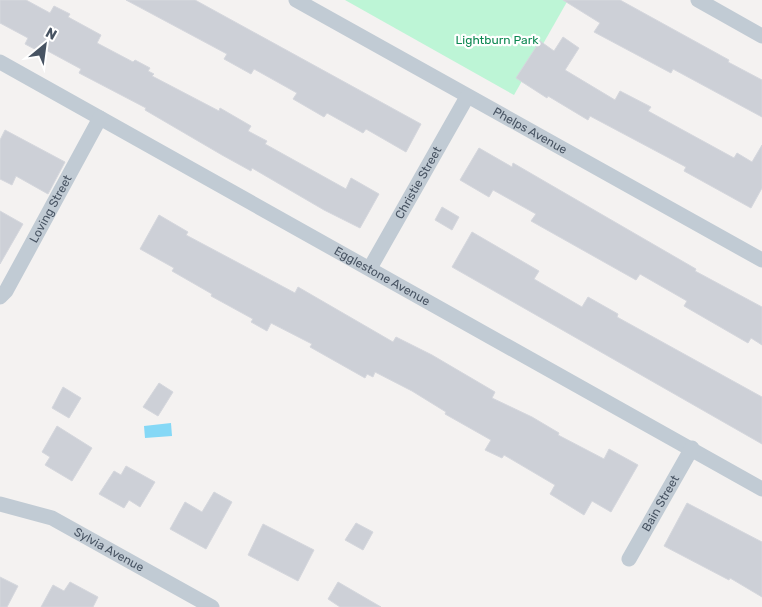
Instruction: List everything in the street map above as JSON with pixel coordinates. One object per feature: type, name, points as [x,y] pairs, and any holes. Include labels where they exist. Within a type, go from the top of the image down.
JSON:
[{"type":"street","name":"Phelps Avenue","points":[[296,0],[762,260]]},
{"type":"street","points":[[698,0],[718,5],[762,36]]},
{"type":"street","name":"Egglestone Avenue","points":[[0,62],[692,448],[762,489]]},
{"type":"street","name":"Christie Street","points":[[370,268],[467,97]]},
{"type":"street","name":"Loving Street","points":[[0,297],[6,292],[100,118]]},
{"type":"street","name":"Bain Street","points":[[628,559],[692,448]]},
{"type":"street","name":"Sylvia Avenue","points":[[0,504],[52,518],[212,607]]},
{"type":"green space","name":"Lightburn Park","points":[[345,0],[568,0],[514,95]]},
{"type":"water","points":[[171,423],[172,436],[145,438],[144,426]]},
{"type":"building","points":[[0,0],[26,0],[50,13],[54,6],[70,14],[68,17],[101,35],[97,43],[133,62],[135,60],[150,68],[148,71],[154,74],[152,76],[219,111],[220,108],[251,126],[248,131],[267,141],[265,144],[346,189],[351,178],[379,194],[360,228],[324,210],[252,168],[251,171],[222,155],[145,110],[146,108],[79,73],[81,69],[44,49],[42,53],[25,44],[28,38],[0,23]]},
{"type":"building","points":[[126,0],[195,0],[421,124],[406,152],[366,129],[363,133],[327,113],[324,117],[293,99],[297,93],[254,69],[251,74],[224,59],[227,54]]},
{"type":"building","points":[[563,0],[620,0],[729,60],[728,62],[762,80],[762,117],[673,69],[671,73],[594,32],[600,23]]},
{"type":"building","points":[[563,37],[579,48],[565,70],[615,100],[620,91],[651,107],[648,111],[734,158],[737,153],[752,162],[762,145],[762,188],[751,208],[684,171],[686,167],[590,116],[588,120],[548,96],[547,98],[516,78],[540,41],[554,51]]},
{"type":"building","points":[[5,130],[65,162],[48,194],[16,176],[12,185],[0,179],[0,140]]},
{"type":"building","points":[[479,148],[512,167],[513,163],[696,269],[695,271],[762,307],[762,345],[751,338],[748,343],[684,306],[687,301],[640,274],[636,280],[531,221],[536,214],[493,190],[489,197],[460,180]]},
{"type":"building","points":[[442,207],[459,217],[452,230],[435,220]]},
{"type":"building","points":[[0,211],[23,224],[0,264]]},
{"type":"building","points":[[159,215],[188,232],[186,235],[295,293],[298,287],[393,342],[396,337],[432,355],[495,392],[492,398],[532,417],[559,433],[558,435],[604,459],[609,449],[638,465],[611,512],[592,501],[584,515],[550,494],[555,485],[504,455],[502,458],[485,450],[491,440],[445,414],[446,412],[412,391],[375,372],[373,377],[367,374],[365,378],[310,347],[312,344],[271,323],[267,331],[251,322],[253,319],[211,296],[212,294],[172,271],[174,268],[140,249]]},
{"type":"building","points":[[472,232],[539,271],[534,279],[582,307],[588,297],[618,314],[617,317],[762,397],[762,444],[452,267]]},
{"type":"building","points":[[159,383],[173,392],[158,416],[143,407]]},
{"type":"building","points":[[63,387],[81,398],[69,418],[52,408]]},
{"type":"building","points":[[57,426],[92,448],[72,481],[45,465],[50,457],[42,452]]},
{"type":"building","points":[[126,466],[155,482],[140,507],[129,500],[124,508],[99,494],[114,471],[121,475]]},
{"type":"building","points":[[214,492],[232,502],[206,549],[170,529],[185,502],[202,512]]},
{"type":"building","points":[[687,503],[762,542],[762,597],[730,578],[729,580],[664,546]]},
{"type":"building","points":[[356,523],[373,532],[363,550],[345,540]]},
{"type":"building","points":[[263,524],[314,550],[298,581],[248,555]]},
{"type":"building","points":[[0,577],[18,586],[7,607],[0,607]]},
{"type":"building","points":[[70,582],[98,597],[93,607],[41,607],[53,585],[64,591]]},
{"type":"building","points":[[338,582],[381,607],[340,607],[328,599]]}]
